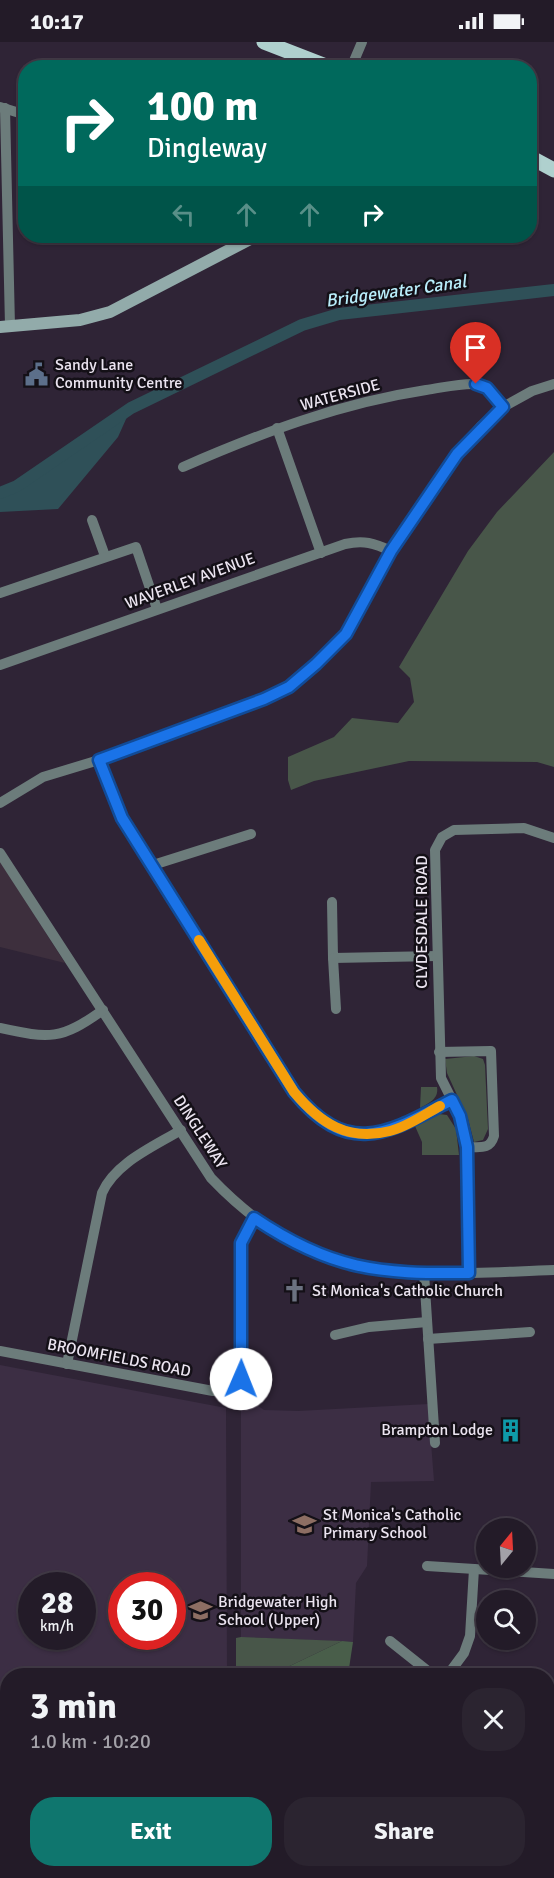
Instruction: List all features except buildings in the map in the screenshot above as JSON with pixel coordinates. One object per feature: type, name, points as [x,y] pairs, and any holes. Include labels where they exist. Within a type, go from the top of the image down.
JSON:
[{"type":"main road","points":[[264,42],[310,60]]},
{"type":"main road","points":[[537,161],[554,170]]},
{"type":"street","points":[[354,60],[362,42]]},
{"type":"street","points":[[18,112],[3,107],[5,326],[80,320],[110,312],[243,243]]},
{"type":"street","name":"WATERSIDE","points":[[183,467],[277,428],[340,408],[456,386],[476,384],[487,388],[503,407]]},
{"type":"street","points":[[0,803],[43,777],[99,760],[289,687],[346,634],[391,551],[457,454],[503,407],[532,391],[554,384]]},
{"type":"street","points":[[277,428],[321,553]]},
{"type":"street","points":[[92,520],[105,556]]},
{"type":"street","name":"WAVERLEY AVENUE","points":[[0,665],[321,553],[362,541],[374,542],[391,551]]},
{"type":"street","points":[[0,593],[136,547],[158,609]]},
{"type":"street","points":[[99,760],[122,818],[294,1092],[313,1114],[334,1128],[363,1134],[392,1131],[452,1100]]},
{"type":"street","name":"CLYDESDALE ROAD","points":[[469,1273],[467,1147],[460,1116],[441,1078],[435,850],[442,837],[454,830],[524,828],[554,837]]},
{"type":"street","points":[[153,865],[252,834]]},
{"type":"street","name":"DINGLEWAY","points":[[0,853],[211,1178],[254,1218],[284,1238],[316,1254],[353,1266],[395,1272],[424,1273],[554,1270]]},
{"type":"street","points":[[332,902],[336,1009]]},
{"type":"street","points":[[333,958],[436,956]]},
{"type":"street","points":[[0,1028],[52,1036],[75,1030],[103,1010]]},
{"type":"street","points":[[439,1052],[491,1051],[494,1136],[492,1143],[487,1147],[467,1147]]},
{"type":"street","points":[[67,1364],[102,1193],[107,1181],[116,1171],[180,1130]]},
{"type":"street","name":"BROOMFIELDS ROAD","points":[[0,1351],[213,1392],[226,1392],[235,1388],[242,1372],[241,1243],[254,1218]]},
{"type":"street","points":[[424,1273],[435,1443]]},
{"type":"street","points":[[335,1335],[369,1327],[427,1322]]},
{"type":"street","points":[[428,1339],[530,1332]]},
{"type":"street","points":[[427,1566],[554,1574]]},
{"type":"street","points":[[452,1668],[464,1653],[470,1636],[474,1569]]},
{"type":"street","points":[[390,1641],[424,1668]]},
{"type":"shaded area","points":[[131,408],[118,437],[58,509],[0,512],[0,493],[17,486]]},
{"type":"shaded area","points":[[554,452],[554,767],[537,762],[409,761],[314,781],[291,790],[288,780],[288,757],[334,737],[352,718],[398,723],[414,702],[410,678],[399,667],[468,551],[497,512]]},
{"type":"shaded area","points":[[0,861],[65,963],[0,947]]},
{"type":"shaded area","points":[[474,1056],[483,1059],[485,1065],[488,1129],[483,1140],[474,1142],[468,1119],[447,1073],[445,1059]]},
{"type":"shaded area","points":[[421,1087],[437,1087],[437,1091],[433,1100],[420,1108]]},
{"type":"shaded area","points":[[439,1114],[447,1115],[456,1129],[459,1155],[422,1155],[422,1142],[415,1126]]},
{"type":"shaded area","name":"Bridgewater High School (Upper)","points":[[0,1365],[226,1408],[227,1668],[0,1668]]},
{"type":"shaded area","name":"St Monica's Catholic Primary School","points":[[254,1403],[264,1410],[298,1411],[428,1404],[434,1481],[371,1482],[367,1566],[356,1583],[353,1642],[241,1637],[241,1405]]},
{"type":"shaded area","points":[[236,1638],[342,1641],[286,1668],[236,1668]]},
{"type":"shaded area","points":[[342,1641],[353,1642],[349,1668],[286,1668]]},
{"type":"waterway","name":"Bridgewater Canal","points":[[0,493],[17,486],[131,408],[302,325],[339,314],[554,290]]},
{"type":"slow traffic","points":[[199,940],[294,1092],[313,1114],[334,1128],[363,1134],[392,1131],[440,1106]]},
{"type":"place","name":"Sandy Lane Community Centre","points":[[37,374]]},
{"type":"place","name":"St Monica's Catholic Church","points":[[294,1291]]},
{"type":"place","name":"Brampton Lodge","points":[[511,1430]]},
{"type":"place","name":"St Monica's Catholic Primary School","points":[[305,1524]]},
{"type":"place","name":"Bridgewater High School (Upper)","points":[[200,1611]]},
{"type":"route","points":[[241,1379],[241,1243],[244,1233],[254,1218],[284,1238],[316,1254],[353,1266],[395,1272],[469,1273],[465,1132],[452,1100],[392,1131],[363,1134],[334,1128],[313,1114],[294,1092],[122,818],[112,799],[99,760],[264,699],[289,687],[331,650],[346,634],[408,523],[457,454],[503,407],[487,388],[476,384]]}]
